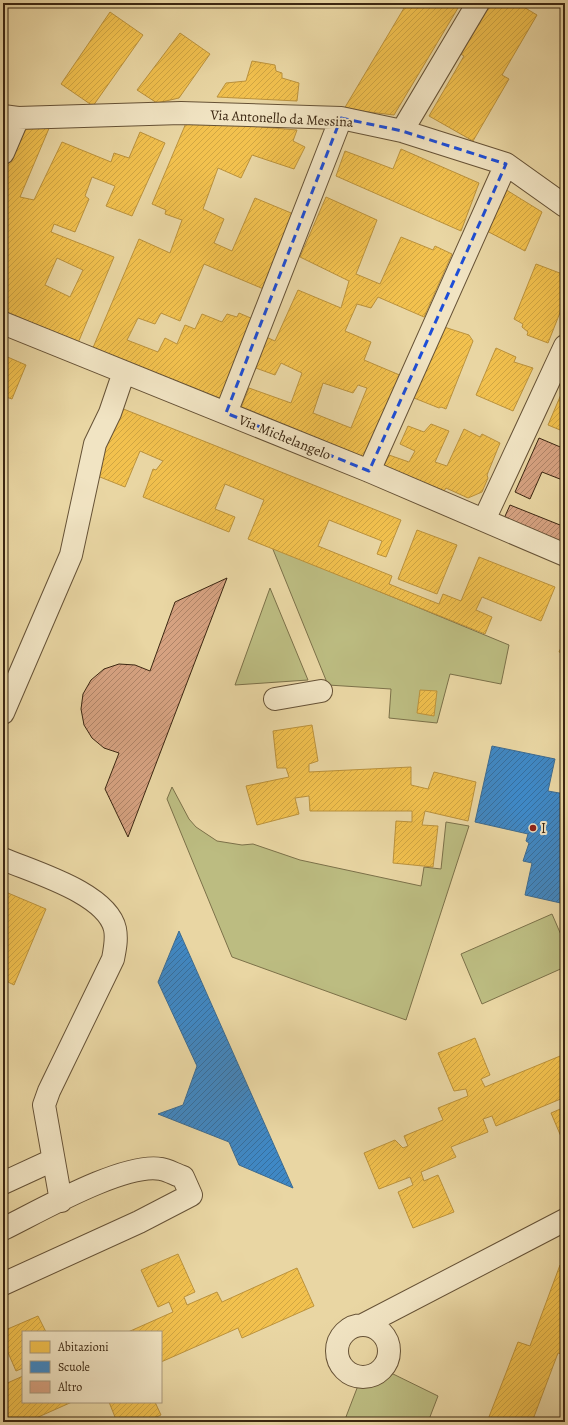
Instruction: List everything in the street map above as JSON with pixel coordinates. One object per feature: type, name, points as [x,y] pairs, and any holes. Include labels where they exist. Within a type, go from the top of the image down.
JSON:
[{"type":"street","points":[[402,131],[478,3]]},
{"type":"street","name":"Via Antonello da Messina","points":[[11,117],[181,113],[340,118],[402,131],[506,164],[565,206]]},
{"type":"street","points":[[3,153],[11,117]]},
{"type":"street","points":[[226,413],[340,118]]},
{"type":"street","points":[[369,471],[506,164]]},
{"type":"street","name":"Via Michelangelo","points":[[3,323],[369,471],[565,555]]},
{"type":"street","points":[[484,520],[565,346]]},
{"type":"street","points":[[3,713],[72,555],[95,444],[110,412],[124,372]]},
{"type":"street","points":[[274,699],[321,691]]},
{"type":"street","points":[[3,859],[78,890],[91,898],[105,912],[114,927],[116,942],[113,959],[49,1091],[44,1105],[61,1201]]},
{"type":"street","points":[[3,1183],[53,1160]]},
{"type":"street","points":[[3,1229],[102,1181],[135,1170],[160,1168],[183,1177],[191,1196],[139,1222],[3,1284]]},
{"type":"street","points":[[363,1325],[565,1220]]},
{"type":"highlighted area","points":[[341,118],[402,131],[506,164],[369,471],[226,413]]},
{"type":"green space","points":[[272,547],[509,645],[501,684],[450,674],[437,723],[389,718],[391,689],[328,685]]},
{"type":"green space","points":[[270,588],[308,680],[235,685]]},
{"type":"green space","points":[[172,787],[189,819],[196,827],[217,841],[242,845],[253,844],[300,860],[421,886],[424,867],[441,869],[446,822],[469,826],[406,1020],[232,957],[167,799]]},
{"type":"green space","points":[[552,914],[565,944],[565,967],[482,1004],[461,954]]},
{"type":"green space","points":[[389,1372],[438,1396],[428,1422],[344,1422],[359,1383]]},
{"type":"building: Abitazioni","points":[[407,3],[461,3],[394,115],[344,109]]},
{"type":"building: Abitazioni","points":[[488,3],[517,3],[537,15],[502,75],[509,79],[473,141],[429,116],[464,56],[459,53]]},
{"type":"building: Abitazioni","points":[[110,12],[143,35],[93,106],[61,84]]},
{"type":"building: Abitazioni","points":[[180,33],[210,54],[179,98],[157,103],[137,90]]},
{"type":"building: Abitazioni","points":[[252,61],[275,65],[276,71],[282,73],[282,78],[299,83],[297,101],[217,97],[226,83],[246,81]]},
{"type":"building: Abitazioni","points":[[262,122],[261,127],[297,130],[293,141],[305,147],[294,169],[252,155],[241,178],[218,168],[203,209],[224,219],[214,243],[232,251],[255,198],[296,215],[266,290],[204,264],[180,321],[161,313],[155,324],[138,318],[127,340],[158,352],[165,338],[177,344],[185,325],[195,329],[202,314],[222,322],[227,314],[237,317],[239,313],[253,319],[217,406],[92,350],[139,239],[170,253],[182,220],[165,214],[166,210],[152,204],[186,123]]},
{"type":"building: Abitazioni","points":[[50,126],[20,197],[34,200],[62,142],[111,162],[114,153],[129,158],[140,132],[165,143],[132,216],[106,206],[115,186],[92,177],[85,196],[89,199],[75,232],[54,224],[51,232],[114,257],[78,343],[3,310],[3,173],[22,128]],"holes":[[[57,258],[83,270],[70,297],[45,285]]]},
{"type":"building: Abitazioni","points":[[401,149],[479,183],[461,231],[336,176],[345,151],[393,169]]},
{"type":"building: Abitazioni","points":[[500,186],[542,212],[525,251],[485,230]]},
{"type":"building: Abitazioni","points":[[326,197],[377,220],[356,274],[380,284],[401,237],[433,250],[435,246],[452,254],[424,317],[378,297],[371,308],[357,304],[345,331],[371,342],[364,360],[402,376],[364,466],[240,410],[249,388],[291,403],[302,373],[281,363],[275,375],[253,367],[266,337],[275,341],[298,290],[341,308],[349,281],[300,257]],"holes":[[[323,383],[353,393],[358,385],[367,388],[351,428],[313,413]]]},
{"type":"building: Abitazioni","points":[[536,264],[565,275],[565,300],[548,343],[527,335],[528,332],[522,327],[523,324],[514,319]]},
{"type":"building: Abitazioni","points":[[441,326],[469,335],[473,341],[446,409],[441,407],[439,408],[409,396]]},
{"type":"building: Abitazioni","points":[[496,348],[516,357],[514,362],[533,368],[513,411],[476,395]]},
{"type":"building: Abitazioni","points":[[3,355],[26,365],[12,399],[3,396]]},
{"type":"building: Abitazioni","points":[[565,385],[565,432],[548,425]]},
{"type":"building: Abitazioni","points":[[121,408],[401,520],[386,557],[377,554],[382,541],[329,520],[318,546],[392,576],[389,584],[439,604],[443,594],[461,601],[479,557],[555,587],[541,621],[482,597],[476,610],[492,617],[485,634],[248,539],[264,500],[225,484],[215,509],[235,517],[229,532],[143,497],[153,469],[156,470],[163,461],[140,451],[125,487],[90,473]]},
{"type":"building: Abitazioni","points":[[431,424],[449,431],[435,462],[447,466],[464,429],[480,437],[482,434],[500,443],[482,492],[468,498],[446,488],[444,491],[426,483],[423,488],[380,473],[389,455],[409,462],[415,451],[400,444],[408,426],[424,432]]},
{"type":"building: Abitazioni","points":[[417,530],[457,545],[437,594],[398,579]]},
{"type":"building: Abitazioni","points":[[565,638],[565,654],[559,652]]},
{"type":"building: Abitazioni","points":[[420,690],[437,691],[434,716],[417,713]]},
{"type":"building: Abitazioni","points":[[312,725],[318,761],[309,764],[309,772],[411,767],[411,785],[428,789],[434,772],[476,782],[468,821],[425,811],[422,825],[438,826],[433,867],[393,863],[396,821],[412,822],[412,811],[310,811],[309,796],[295,798],[299,814],[257,825],[246,786],[289,777],[286,768],[277,768],[273,731]]},
{"type":"building: Abitazioni","points":[[8,893],[46,909],[14,985],[4,980],[3,982],[3,906]]},
{"type":"building: Abitazioni","points":[[475,1038],[490,1075],[481,1079],[485,1087],[565,1054],[565,1104],[563,1098],[496,1126],[492,1116],[483,1119],[488,1132],[451,1147],[456,1157],[421,1172],[424,1181],[438,1175],[454,1212],[413,1228],[398,1192],[413,1185],[410,1177],[379,1189],[364,1153],[395,1140],[403,1148],[408,1146],[404,1136],[443,1120],[438,1108],[468,1096],[466,1089],[454,1091],[438,1053]]},
{"type":"building: Abitazioni","points":[[565,1107],[565,1146],[551,1113]]},
{"type":"building: Abitazioni","points":[[178,1254],[195,1292],[184,1297],[187,1305],[217,1292],[222,1302],[297,1268],[314,1306],[242,1338],[238,1328],[162,1362],[162,1331],[130,1331],[173,1312],[169,1302],[158,1307],[141,1270]]},
{"type":"building: Abitazioni","points":[[560,1265],[565,1267],[565,1355],[558,1353],[532,1422],[487,1422],[518,1342],[530,1346]]},
{"type":"building: Abitazioni","points":[[38,1316],[46,1331],[22,1331],[22,1368],[16,1371],[3,1341],[3,1331]]},
{"type":"building: Abitazioni","points":[[22,1376],[22,1403],[70,1403],[27,1422],[3,1422],[3,1385]]},
{"type":"building: Abitazioni","points":[[109,1403],[155,1403],[161,1415],[144,1422],[117,1422]]},
{"type":"building: Scuole","name":"I","points":[[492,746],[555,759],[548,791],[565,794],[565,904],[525,895],[532,863],[523,861],[529,843],[526,841],[528,834],[475,822]]},
{"type":"building: Scuole","points":[[179,931],[293,1188],[239,1165],[229,1142],[158,1114],[183,1105],[197,1066],[158,982]]},
{"type":"building: Altro","points":[[539,438],[565,449],[565,481],[542,472],[530,499],[515,492]]},
{"type":"building: Altro","points":[[510,505],[565,527],[559,545],[502,523]]},
{"type":"building: Altro","points":[[227,578],[128,837],[105,789],[119,753],[104,748],[92,738],[84,725],[81,709],[83,694],[91,680],[104,669],[119,664],[135,665],[150,671],[175,602]]},
{"type":"place","name":"I","points":[[533,828]]}]
